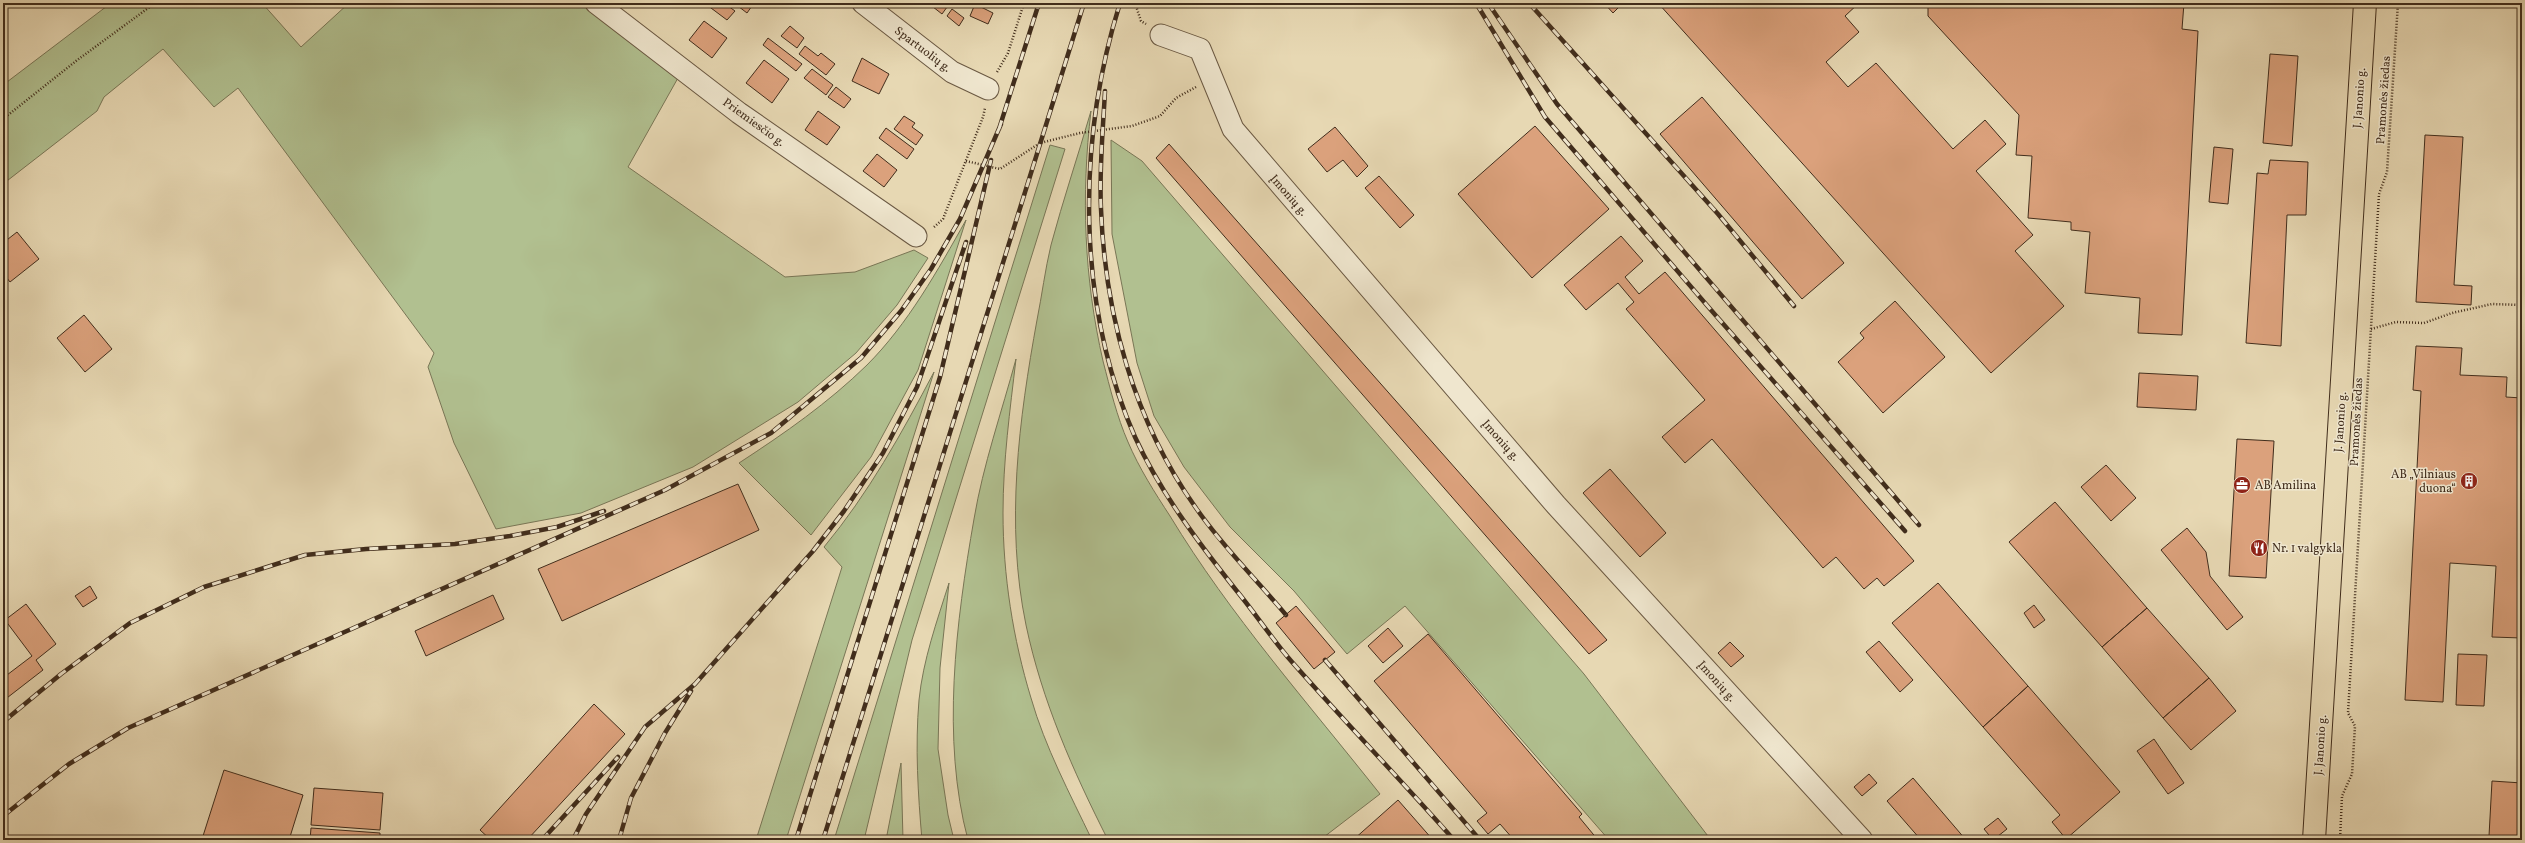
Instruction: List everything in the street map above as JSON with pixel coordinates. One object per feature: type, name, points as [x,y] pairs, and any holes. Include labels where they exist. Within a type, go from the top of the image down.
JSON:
[{"type":"main road","name":"J. Janonio g.","points":[[2314,840],[2365,3]]},
{"type":"street","name":"Priemiesčio g.","points":[[596,3],[739,113],[916,236]]},
{"type":"street","name":"Spartuolių g.","points":[[863,3],[952,72],[988,89]]},
{"type":"street","name":"Įmonių g.","points":[[1161,35],[1200,49],[1233,129],[1238,135],[1556,505],[1862,840]]},
{"type":"path","points":[[3,119],[76,61],[155,3]]},
{"type":"path","points":[[916,236],[924,235],[943,219],[983,117],[988,89],[1008,53],[1024,3]]},
{"type":"path","name":"Pramonės žiedas","points":[[2340,840],[2342,796],[2352,774],[2355,726],[2348,713],[2379,194],[2387,172],[2398,3]]},
{"type":"path","points":[[966,161],[1000,169],[1040,143],[1080,133],[1132,126],[1144,122],[1160,116],[1176,98],[1212,78]]},
{"type":"path","points":[[2371,329],[2396,322],[2424,323],[2452,313],[2492,304],[2522,305]]},
{"type":"green space","points":[[111,3],[262,3],[301,47],[349,3],[594,3],[683,69],[628,167],[785,277],[855,272],[914,250],[928,258],[897,305],[856,353],[798,402],[693,467],[581,513],[496,529],[454,443],[428,367],[434,353],[238,88],[214,107],[163,49],[104,97],[97,111],[3,184],[3,85]]},
{"type":"green space","points":[[1091,111],[1085,205],[1088,268],[1103,361],[1117,413],[1128,442],[1153,489],[1193,553],[1218,588],[1270,658],[1380,794],[1320,840],[1108,840],[1071,762],[1041,681],[1026,625],[1016,549],[1017,472],[1020,433],[1030,357],[1049,254],[1060,211]]},
{"type":"green space","points":[[1111,140],[1142,161],[1584,674],[1711,840],[1609,840],[1405,606],[1347,654],[1294,591],[1230,527],[1184,467],[1154,416],[1137,363],[1112,234]]},
{"type":"green space","points":[[1050,145],[1065,149],[912,640],[864,840],[834,840]]},
{"type":"green space","points":[[966,220],[918,370],[871,457],[811,535],[739,463],[806,417],[852,379],[882,349],[896,332],[921,296]]},
{"type":"green space","points":[[1016,359],[1007,436],[1003,494],[1003,536],[1010,607],[1019,653],[1043,734],[1058,770],[1092,840],[968,840],[960,801],[955,762],[953,721],[954,680],[957,639],[967,558],[982,479]]},
{"type":"green space","points":[[934,372],[786,840],[756,840],[842,567],[824,547],[855,506],[884,462],[910,418]]},
{"type":"green space","points":[[949,583],[940,668],[938,749],[948,815],[954,840],[922,840],[919,806],[917,735],[919,700],[927,655]]},
{"type":"green space","points":[[901,763],[903,840],[886,840]]},
{"type":"building","points":[[708,3],[724,3],[735,11],[727,20],[707,5]]},
{"type":"building","points":[[734,3],[754,3],[747,13]]},
{"type":"building","points":[[928,3],[950,3],[942,14]]},
{"type":"building","points":[[1604,3],[1623,3],[1613,13]]},
{"type":"building","points":[[1658,3],[1859,3],[1845,16],[1859,32],[1826,62],[1848,87],[1876,63],[1953,149],[1985,120],[2006,144],[1976,171],[2033,235],[2015,251],[2064,306],[1991,373]]},
{"type":"building","points":[[1928,3],[2184,3],[2182,29],[2198,31],[2182,335],[2138,333],[2140,298],[2085,293],[2090,232],[2071,230],[2071,222],[2028,218],[2032,156],[2016,155],[2019,115],[1928,16]]},
{"type":"building","points":[[975,4],[993,13],[988,24],[970,16]]},
{"type":"building","points":[[952,9],[964,18],[959,26],[947,16]]},
{"type":"building","points":[[704,21],[727,38],[712,58],[689,40]]},
{"type":"building","points":[[790,26],[804,38],[797,48],[781,36]]},
{"type":"building","points":[[768,38],[802,64],[796,71],[763,45]]},
{"type":"building","points":[[805,46],[818,56],[821,53],[835,64],[826,75],[799,54]]},
{"type":"building","points":[[2270,54],[2298,56],[2292,146],[2263,143]]},
{"type":"building","points":[[862,58],[889,74],[879,94],[852,81]]},
{"type":"building","points":[[764,60],[789,79],[772,103],[746,83]]},
{"type":"building","points":[[812,69],[833,85],[826,95],[804,78]]},
{"type":"building","points":[[836,87],[851,99],[844,108],[828,97]]},
{"type":"building","points":[[1702,97],[1844,263],[1802,299],[1660,134]]},
{"type":"building","points":[[818,111],[840,127],[827,145],[805,130]]},
{"type":"building","points":[[904,116],[915,123],[912,127],[923,135],[916,145],[894,129]]},
{"type":"building","points":[[1535,126],[1609,209],[1532,278],[1458,194]]},
{"type":"building","points":[[1335,127],[1368,166],[1357,177],[1343,160],[1327,172],[1308,149]]},
{"type":"building","points":[[886,128],[914,149],[907,159],[879,138]]},
{"type":"building","points":[[2425,135],[2463,137],[2454,285],[2472,286],[2471,305],[2416,302]]},
{"type":"building","points":[[1169,144],[1607,640],[1589,654],[1156,158]]},
{"type":"building","points":[[2214,147],[2233,149],[2228,204],[2209,202]]},
{"type":"building","points":[[877,154],[897,170],[884,187],[863,171]]},
{"type":"building","points":[[2270,160],[2308,162],[2306,215],[2287,215],[2281,346],[2246,343],[2257,173],[2268,174]]},
{"type":"building","points":[[1379,176],[1414,215],[1400,228],[1365,188]]},
{"type":"building","points":[[17,232],[39,259],[10,282],[3,273],[3,243]]},
{"type":"building","points":[[1621,236],[1643,261],[1625,277],[1639,294],[1665,272],[1914,561],[1884,586],[1877,578],[1864,589],[1836,557],[1823,568],[1712,439],[1685,463],[1662,437],[1705,400],[1626,309],[1634,302],[1618,283],[1586,310],[1564,285]]},
{"type":"building","points":[[1895,301],[1945,357],[1883,413],[1838,362],[1864,338],[1860,333]]},
{"type":"building","points":[[84,315],[112,349],[85,372],[57,338]]},
{"type":"building","name":"AB „Vilniaus duona“","points":[[2416,346],[2462,348],[2460,375],[2507,377],[2506,397],[2522,398],[2522,638],[2492,637],[2496,566],[2450,563],[2443,702],[2405,700],[2421,391],[2413,390]]},
{"type":"building","points":[[2139,373],[2198,376],[2196,410],[2137,407]]},
{"type":"building","points":[[2237,439],[2274,441],[2266,578],[2229,576]]},
{"type":"building","points":[[2106,465],[2136,498],[2111,521],[2081,487]]},
{"type":"building","points":[[1610,469],[1666,533],[1640,557],[1583,493]]},
{"type":"building","points":[[738,484],[759,530],[562,621],[538,569]]},
{"type":"building","points":[[2055,502],[2147,608],[2102,647],[2009,542]]},
{"type":"building","points":[[2187,528],[2206,552],[2210,576],[2243,617],[2227,630],[2161,550]]},
{"type":"building","points":[[1938,583],[2028,686],[1983,727],[1892,623]]},
{"type":"building","points":[[90,586],[97,598],[83,607],[75,596]]},
{"type":"building","points":[[493,595],[504,619],[426,656],[415,631]]},
{"type":"building","points":[[26,604],[56,644],[36,660],[43,670],[3,701],[3,678],[32,656],[5,620]]},
{"type":"building","points":[[2034,605],[2045,620],[2034,628],[2024,613]]},
{"type":"building","points":[[1296,606],[1335,652],[1314,669],[1276,623]]},
{"type":"building","points":[[2147,608],[2209,678],[2163,718],[2102,647]]},
{"type":"building","points":[[1388,628],[1403,646],[1383,663],[1368,646]]},
{"type":"building","points":[[1428,634],[1582,814],[1579,817],[1598,840],[1514,840],[1500,824],[1488,834],[1477,821],[1487,813],[1374,681]]},
{"type":"building","points":[[1879,641],[1913,680],[1900,692],[1866,652]]},
{"type":"building","points":[[1730,642],[1744,656],[1731,667],[1718,653]]},
{"type":"building","points":[[2458,654],[2487,655],[2484,706],[2456,705]]},
{"type":"building","points":[[2209,678],[2236,711],[2191,750],[2163,718]]},
{"type":"building","points":[[2028,686],[2120,792],[2066,839],[2052,822],[2060,815],[1983,727]]},
{"type":"building","points":[[594,704],[625,734],[527,840],[491,840],[480,830]]},
{"type":"building","points":[[2154,739],[2184,783],[2168,794],[2137,751]]},
{"type":"building","points":[[224,770],[303,795],[289,840],[216,840],[203,836]]},
{"type":"building","points":[[1869,774],[1877,783],[1862,796],[1854,787]]},
{"type":"building","points":[[1913,778],[1966,840],[1921,840],[1887,801]]},
{"type":"building","points":[[2492,781],[2522,783],[2522,837],[2489,836]]},
{"type":"building","points":[[314,788],[383,793],[380,830],[311,825]]},
{"type":"building","points":[[1398,800],[1433,840],[1353,840]]},
{"type":"building","points":[[1998,818],[2007,829],[1993,840],[1984,829]]},
{"type":"building","points":[[311,828],[380,833],[380,840],[310,840]]},
{"type":"railway","points":[[999,129],[1039,3]]},
{"type":"railway","points":[[823,840],[1084,3]]},
{"type":"railway","points":[[1120,3],[1106,56],[1096,110],[1090,166],[1089,222],[1093,277],[1102,332],[1116,386],[1135,437],[1156,477],[1181,516],[1277,644],[1454,840]]},
{"type":"railway","points":[[1476,3],[1545,117],[1711,310],[1905,531]]},
{"type":"railway","points":[[1488,3],[1557,104],[1919,525]]},
{"type":"railway","points":[[1529,3],[1718,214],[1794,306]]},
{"type":"railway","points":[[1105,91],[1100,180],[1104,249],[1116,327],[1127,366],[1140,403],[1174,475],[1217,536],[1286,615]]},
{"type":"railway","points":[[3,816],[69,764],[128,728],[665,490],[771,433],[861,358],[901,311],[931,269],[960,219],[1001,124]]},
{"type":"railway","points":[[796,840],[940,377],[991,160]]},
{"type":"railway","points":[[573,840],[586,814],[645,727],[695,684],[813,551],[844,511],[883,453],[917,387],[966,242]]},
{"type":"railway","points":[[3,722],[61,674],[130,623],[204,587],[305,555],[366,549],[455,544],[510,536],[557,527],[604,511]]},
{"type":"railway","points":[[1325,660],[1480,840]]},
{"type":"railway","points":[[619,840],[631,798],[665,733],[691,691]]},
{"type":"railway","points":[[542,840],[618,757]]},
{"type":"place","name":"AB „Vilniaus duona“","points":[[2469,481]]},
{"type":"place","name":"AB Amilina","points":[[2242,485]]},
{"type":"place","name":"Nr. 1 valgykla","points":[[2259,548]]}]
